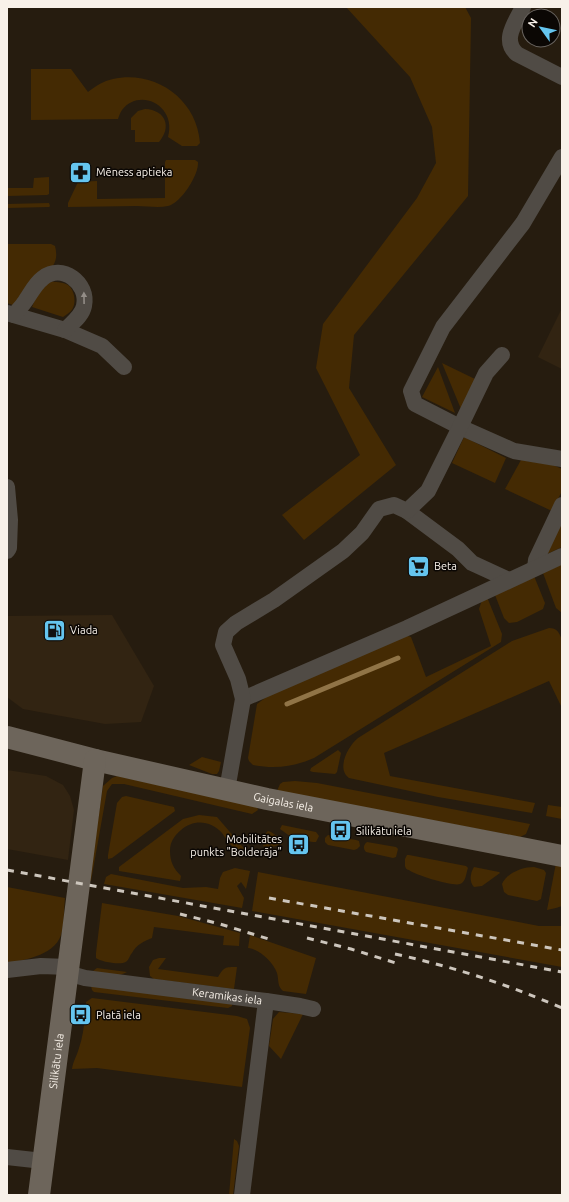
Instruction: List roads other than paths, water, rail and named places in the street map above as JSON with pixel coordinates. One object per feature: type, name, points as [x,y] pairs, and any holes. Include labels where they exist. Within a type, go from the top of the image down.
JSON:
[{"type":"main road","name":"Gaigalas iela","points":[[7,737],[95,760],[267,799],[562,856]]},
{"type":"main road","name":"Silikātu iela","points":[[39,1195],[95,760]]},
{"type":"street","points":[[524,7],[511,33],[509,43],[512,50],[562,77]]},
{"type":"street","points":[[562,157],[523,223],[443,327],[411,391],[415,404],[460,427],[514,451],[562,459]]},
{"type":"street","points":[[11,314],[25,302],[36,284],[43,278],[51,273],[61,273],[71,276],[80,283],[85,295],[84,307],[79,316],[65,330]]},
{"type":"street","points":[[11,314],[65,330],[102,346],[124,368]]},
{"type":"street","points":[[408,512],[428,491],[486,373],[502,355]]},
{"type":"street","points":[[7,487],[10,520],[7,551]]},
{"type":"street","points":[[227,790],[242,699],[238,679],[223,645],[226,632],[236,623],[274,600],[343,551],[362,533],[380,509],[394,505],[408,512],[458,549],[472,563],[509,580]]},
{"type":"street","points":[[535,568],[536,560],[562,505]]},
{"type":"street","points":[[242,699],[407,628],[562,556]]},
{"type":"street","name":"Keramikas iela","points":[[7,970],[41,966],[68,970],[85,978],[266,1001],[242,1195]]},
{"type":"street","points":[[266,1001],[300,1006],[313,1010]]},
{"type":"street","points":[[7,1157],[43,1161]]},
{"type":"waterway","points":[[287,704],[398,658]]},
{"type":"railway","points":[[7,870],[562,972]]},
{"type":"railway","points":[[269,898],[562,950]]},
{"type":"railway","points":[[180,914],[220,924],[272,940]]},
{"type":"railway","points":[[307,938],[351,949],[399,964]]},
{"type":"railway","points":[[395,954],[480,977],[521,991],[562,1008]]},
{"type":"place","name":"Mēness aptieka","points":[[80,172]]},
{"type":"place","name":"Beta","points":[[418,566]]},
{"type":"place","name":"Viada","points":[[54,630]]},
{"type":"place","name":"Silikātu iela","points":[[341,831]]},
{"type":"place","name":"Mobilitātes punkts \"Bolderāja\"","points":[[298,845]]},
{"type":"place","name":"Platā iela","points":[[80,1015]]}]
